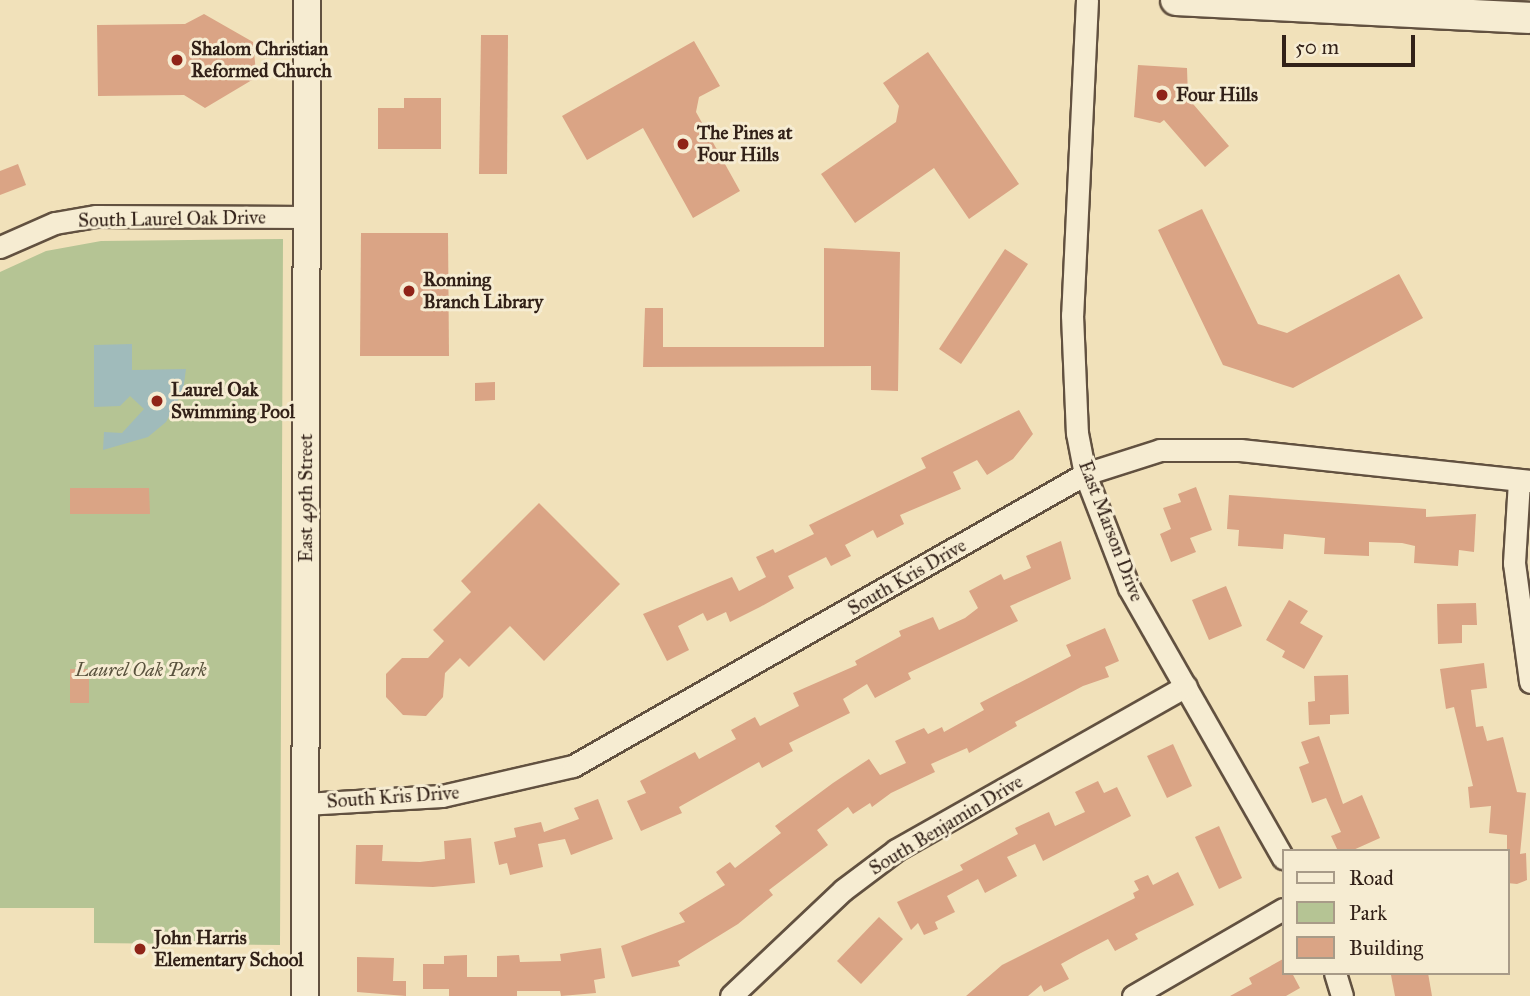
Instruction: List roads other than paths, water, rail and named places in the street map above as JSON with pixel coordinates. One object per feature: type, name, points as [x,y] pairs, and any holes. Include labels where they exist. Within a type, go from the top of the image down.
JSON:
[{"type":"main road","points":[[1176,0],[1530,18]]},
{"type":"street","name":"East 49th Street","points":[[305,996],[307,0]]},
{"type":"street","name":"East Marson Drive","points":[[1087,0],[1072,315],[1077,433],[1085,474],[1129,587],[1282,856]]},
{"type":"street","name":"South Laurel Oak Drive","points":[[0,247],[55,223],[96,216],[307,218]]},
{"type":"street","name":"South Kris Drive","points":[[304,804],[442,796],[573,766],[1085,474],[1160,450],[1198,447],[1524,481]]},
{"type":"street","points":[[1524,481],[1514,563],[1530,682]]},
{"type":"street","name":"South Benjamin Drive","points":[[731,996],[843,890],[896,850],[1186,686]]},
{"type":"street","points":[[1133,996],[1282,910]]},
{"type":"street","points":[[1336,975],[1342,996]]},
{"type":"water","name":"Laurel Oak Swimming Pool","points":[[132,344],[132,370],[186,369],[183,391],[166,422],[148,437],[103,450],[104,432],[122,433],[144,409],[130,396],[120,406],[94,407],[94,345]]},
{"type":"place","name":"Shalom Christian Reformed Church","points":[[177,60]]},
{"type":"place","name":"Four Hills","points":[[1162,95]]},
{"type":"place","name":"The Pines at Four Hills","points":[[683,144]]},
{"type":"place","name":"Ronning Branch Library","points":[[409,291]]},
{"type":"place","name":"Laurel Oak Swimming Pool","points":[[157,401]]},
{"type":"place","name":"John Harris Elementary School","points":[[140,949]]},
{"type":"park label","name":"Laurel Oak Park","points":[[141,670]]}]
